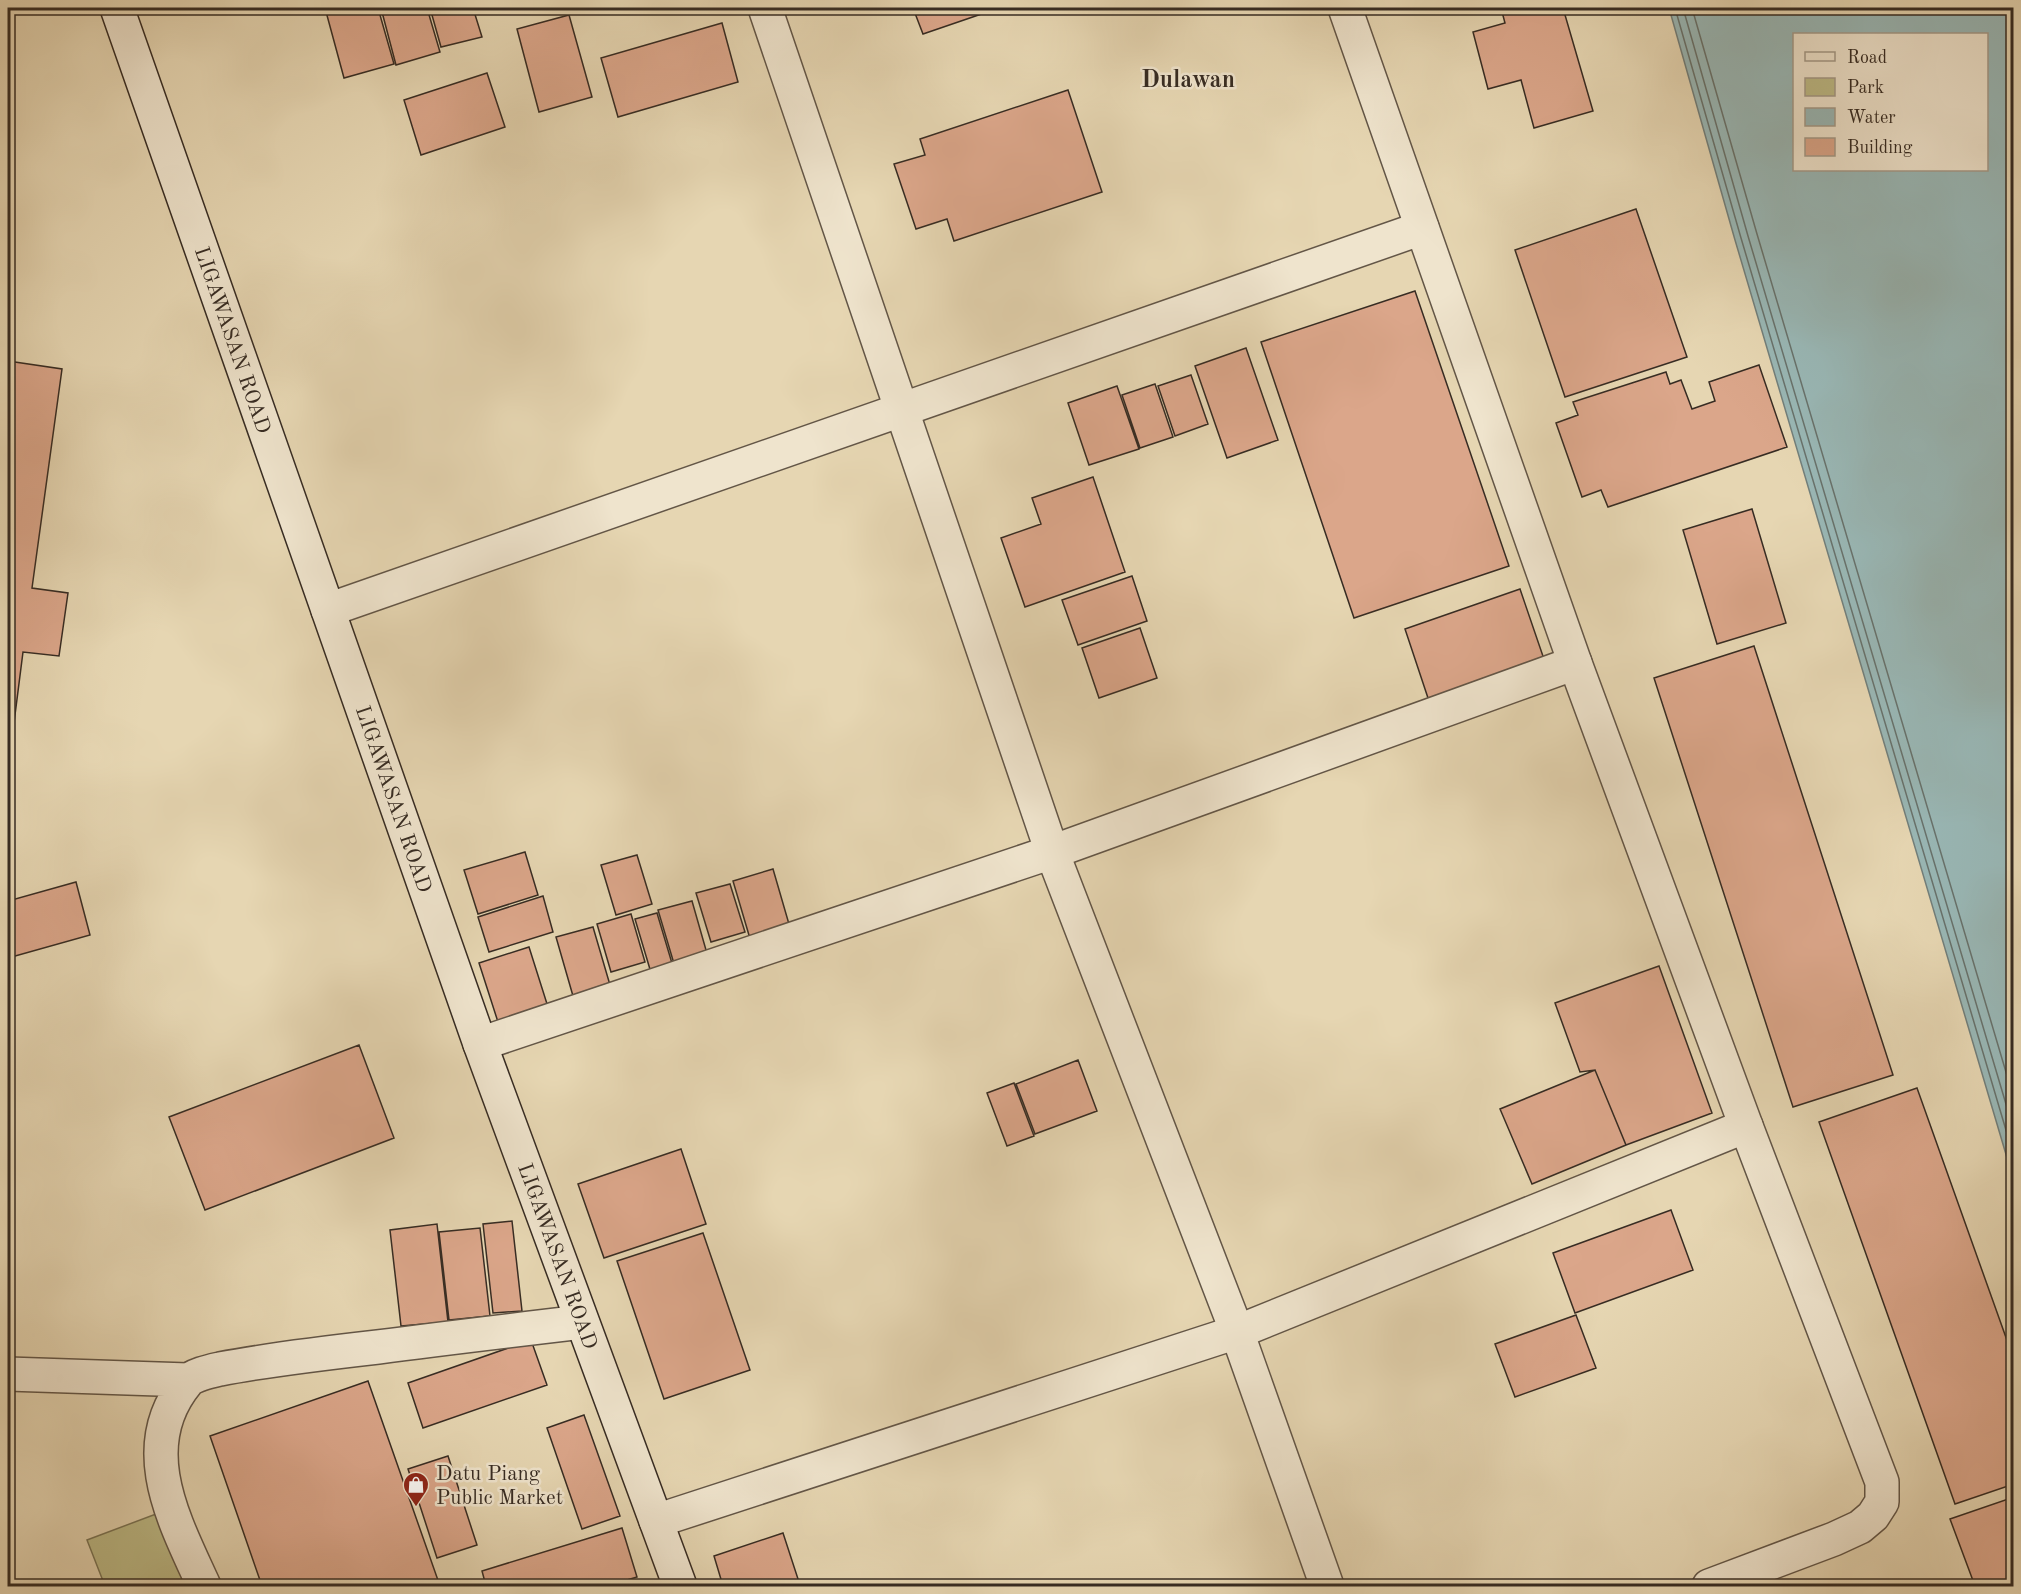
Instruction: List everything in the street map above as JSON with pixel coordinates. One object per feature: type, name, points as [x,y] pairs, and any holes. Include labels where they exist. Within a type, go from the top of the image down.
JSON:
[{"type":"street","name":"LIGAWASAN ROAD","points":[[117,8],[480,1044],[680,1587]]},
{"type":"street","points":[[765,8],[1052,852],[1237,1332],[1327,1587]]},
{"type":"street","points":[[1345,8],[1575,663],[1746,1126],[1882,1482],[1882,1502],[1873,1516],[1860,1527],[1709,1587]]},
{"type":"street","points":[[328,610],[1422,228]]},
{"type":"street","points":[[480,1044],[1052,852],[1575,663]]},
{"type":"street","points":[[656,1521],[1237,1332],[1746,1126]]},
{"type":"street","points":[[8,1374],[188,1380],[218,1370],[303,1356],[582,1322]]},
{"type":"street","points":[[188,1380],[170,1408],[159,1446],[170,1511],[204,1587]]},
{"type":"green space","points":[[164,1511],[194,1586],[105,1586],[87,1540]]},
{"type":"water","points":[[1669,8],[2013,8],[2013,1178],[1735,240]]},
{"type":"building","points":[[325,8],[378,8],[394,64],[344,78]]},
{"type":"building","points":[[399,8],[427,8],[440,52],[396,65],[382,12]]},
{"type":"building","points":[[430,8],[473,8],[482,37],[441,47]]},
{"type":"building","points":[[913,8],[999,8],[923,34]]},
{"type":"building","points":[[1501,8],[1563,8],[1593,111],[1534,128],[1521,80],[1488,89],[1473,32],[1505,23]]},
{"type":"building","points":[[569,15],[592,97],[539,112],[517,29]]},
{"type":"building","points":[[722,23],[738,82],[618,117],[601,58]]},
{"type":"building","points":[[487,73],[505,127],[421,155],[404,100]]},
{"type":"building","points":[[1068,90],[1102,192],[954,241],[947,219],[916,229],[894,164],[925,155],[920,139]]},
{"type":"building","points":[[1636,209],[1687,357],[1565,397],[1515,250]]},
{"type":"building","points":[[1415,291],[1509,566],[1354,618],[1261,342]]},
{"type":"building","points":[[1246,348],[1278,440],[1227,458],[1195,366]]},
{"type":"building","points":[[8,361],[62,369],[32,588],[68,593],[59,656],[23,652],[8,770]]},
{"type":"building","points":[[1759,365],[1787,447],[1608,507],[1601,490],[1582,497],[1556,423],[1578,415],[1573,402],[1666,372],[1670,384],[1681,380],[1692,409],[1715,401],[1709,382]]},
{"type":"building","points":[[1191,375],[1208,424],[1175,436],[1158,386]]},
{"type":"building","points":[[1155,384],[1173,437],[1140,448],[1122,395]]},
{"type":"building","points":[[1117,386],[1139,449],[1089,465],[1068,403]]},
{"type":"building","points":[[1093,477],[1125,572],[1025,607],[1001,538],[1041,524],[1032,498]]},
{"type":"building","points":[[1752,509],[1786,623],[1717,644],[1683,530]]},
{"type":"building","points":[[1132,576],[1147,621],[1078,645],[1062,600]]},
{"type":"building","points":[[1520,589],[1546,665],[1430,704],[1405,629]]},
{"type":"building","points":[[1140,628],[1157,678],[1099,698],[1082,648]]},
{"type":"building","points":[[1754,646],[1893,1075],[1793,1107],[1654,678]]},
{"type":"building","points":[[525,852],[538,895],[478,914],[464,870]]},
{"type":"building","points":[[637,855],[652,904],[616,915],[601,865]]},
{"type":"building","points":[[773,869],[791,931],[751,942],[733,881]]},
{"type":"building","points":[[76,882],[90,935],[8,958],[8,901]]},
{"type":"building","points":[[730,884],[745,932],[711,942],[696,893]]},
{"type":"building","points":[[543,896],[553,932],[489,952],[478,917]]},
{"type":"building","points":[[692,901],[708,957],[675,967],[658,910]]},
{"type":"building","points":[[657,913],[674,970],[652,976],[635,919]]},
{"type":"building","points":[[631,914],[645,962],[611,972],[597,924]]},
{"type":"building","points":[[593,927],[610,985],[573,996],[556,937]]},
{"type":"building","points":[[529,947],[548,1007],[498,1022],[479,963]]},
{"type":"building","points":[[1659,966],[1712,1113],[1626,1145],[1595,1070],[1580,1072],[1555,1003]]},
{"type":"building","points":[[359,1045],[394,1138],[205,1210],[169,1117]]},
{"type":"building","points":[[1078,1060],[1097,1111],[1035,1134],[1016,1084]]},
{"type":"building","points":[[1595,1070],[1626,1145],[1532,1184],[1500,1109]]},
{"type":"building","points":[[1014,1083],[1034,1136],[1007,1146],[987,1093]]},
{"type":"building","points":[[1917,1088],[2014,1360],[2014,1484],[1955,1504],[1819,1122]]},
{"type":"building","points":[[681,1149],[706,1224],[604,1258],[578,1184]]},
{"type":"building","points":[[1671,1210],[1693,1270],[1575,1313],[1553,1253]]},
{"type":"building","points":[[512,1221],[522,1311],[493,1313],[483,1224]]},
{"type":"building","points":[[437,1224],[448,1322],[401,1326],[390,1230]]},
{"type":"building","points":[[480,1228],[490,1316],[449,1320],[439,1232]]},
{"type":"building","points":[[703,1233],[750,1370],[664,1399],[617,1261]]},
{"type":"building","points":[[1576,1315],[1596,1368],[1515,1397],[1495,1344]]},
{"type":"building","points":[[531,1340],[547,1385],[423,1428],[408,1383]]},
{"type":"building","points":[[368,1381],[440,1586],[262,1586],[210,1436]]},
{"type":"building","points":[[584,1415],[620,1516],[582,1529],[547,1428]]},
{"type":"building","points":[[448,1456],[477,1545],[437,1558],[408,1469]]},
{"type":"building","points":[[2014,1497],[2014,1586],[1975,1586],[1950,1519]]},
{"type":"building","points":[[622,1528],[637,1577],[607,1586],[486,1586],[482,1571]]},
{"type":"building","points":[[783,1533],[799,1582],[787,1586],[723,1586],[714,1556]]},
{"type":"place","name":"Datu Piang Public Market","points":[[416,1508]]},
{"type":"district","name":"Dulawan","points":[[1188,79]]}]
